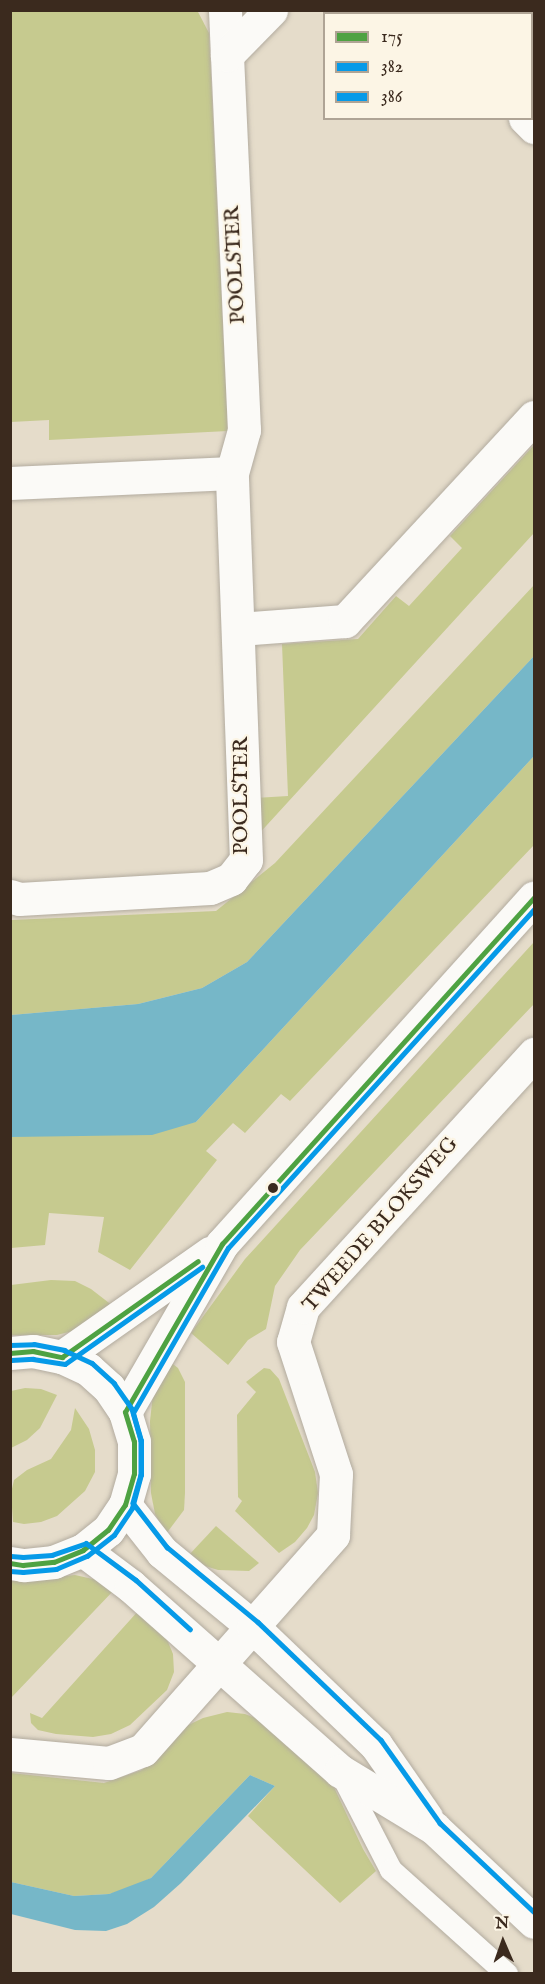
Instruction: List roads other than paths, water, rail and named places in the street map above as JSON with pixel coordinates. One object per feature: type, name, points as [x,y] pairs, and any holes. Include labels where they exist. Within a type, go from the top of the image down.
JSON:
[{"type":"street","name":"POOLSTER","points":[[10,896],[19,899],[210,888],[231,879],[246,860],[232,473],[244,430],[225,10]]},
{"type":"street","points":[[227,56],[271,10]]},
{"type":"street","points":[[238,629],[345,621],[534,417]]},
{"type":"street","points":[[10,483],[232,473]]},
{"type":"street","points":[[125,1412],[222,1244],[534,898]]},
{"type":"street","name":"TWEEDE BLOKSWEG","points":[[10,1754],[109,1763],[143,1750],[333,1535],[336,1474],[293,1342],[303,1307],[534,1054]]},
{"type":"street","points":[[62,1357],[222,1244]]},
{"type":"street","points":[[10,1353],[33,1352],[62,1357],[88,1369],[109,1388],[125,1412],[134,1442],[134,1474],[125,1504],[108,1530],[83,1550],[54,1562],[23,1565],[10,1563]]},
{"type":"street","points":[[125,1504],[162,1552],[254,1627],[376,1744],[434,1828],[534,1922]]},
{"type":"street","points":[[83,1550],[131,1586],[340,1772],[434,1828]]},
{"type":"lane","points":[[340,1772],[391,1870],[507,1974]]},
{"type":"water","points":[[534,656],[534,756],[196,1122],[152,1135],[11,1137],[11,1015],[138,1004],[202,988],[247,962]]},
{"type":"water","points":[[250,1775],[275,1786],[181,1883],[154,1907],[127,1924],[106,1931],[75,1930],[11,1914],[11,1882],[74,1896],[109,1894],[151,1878]]}]
